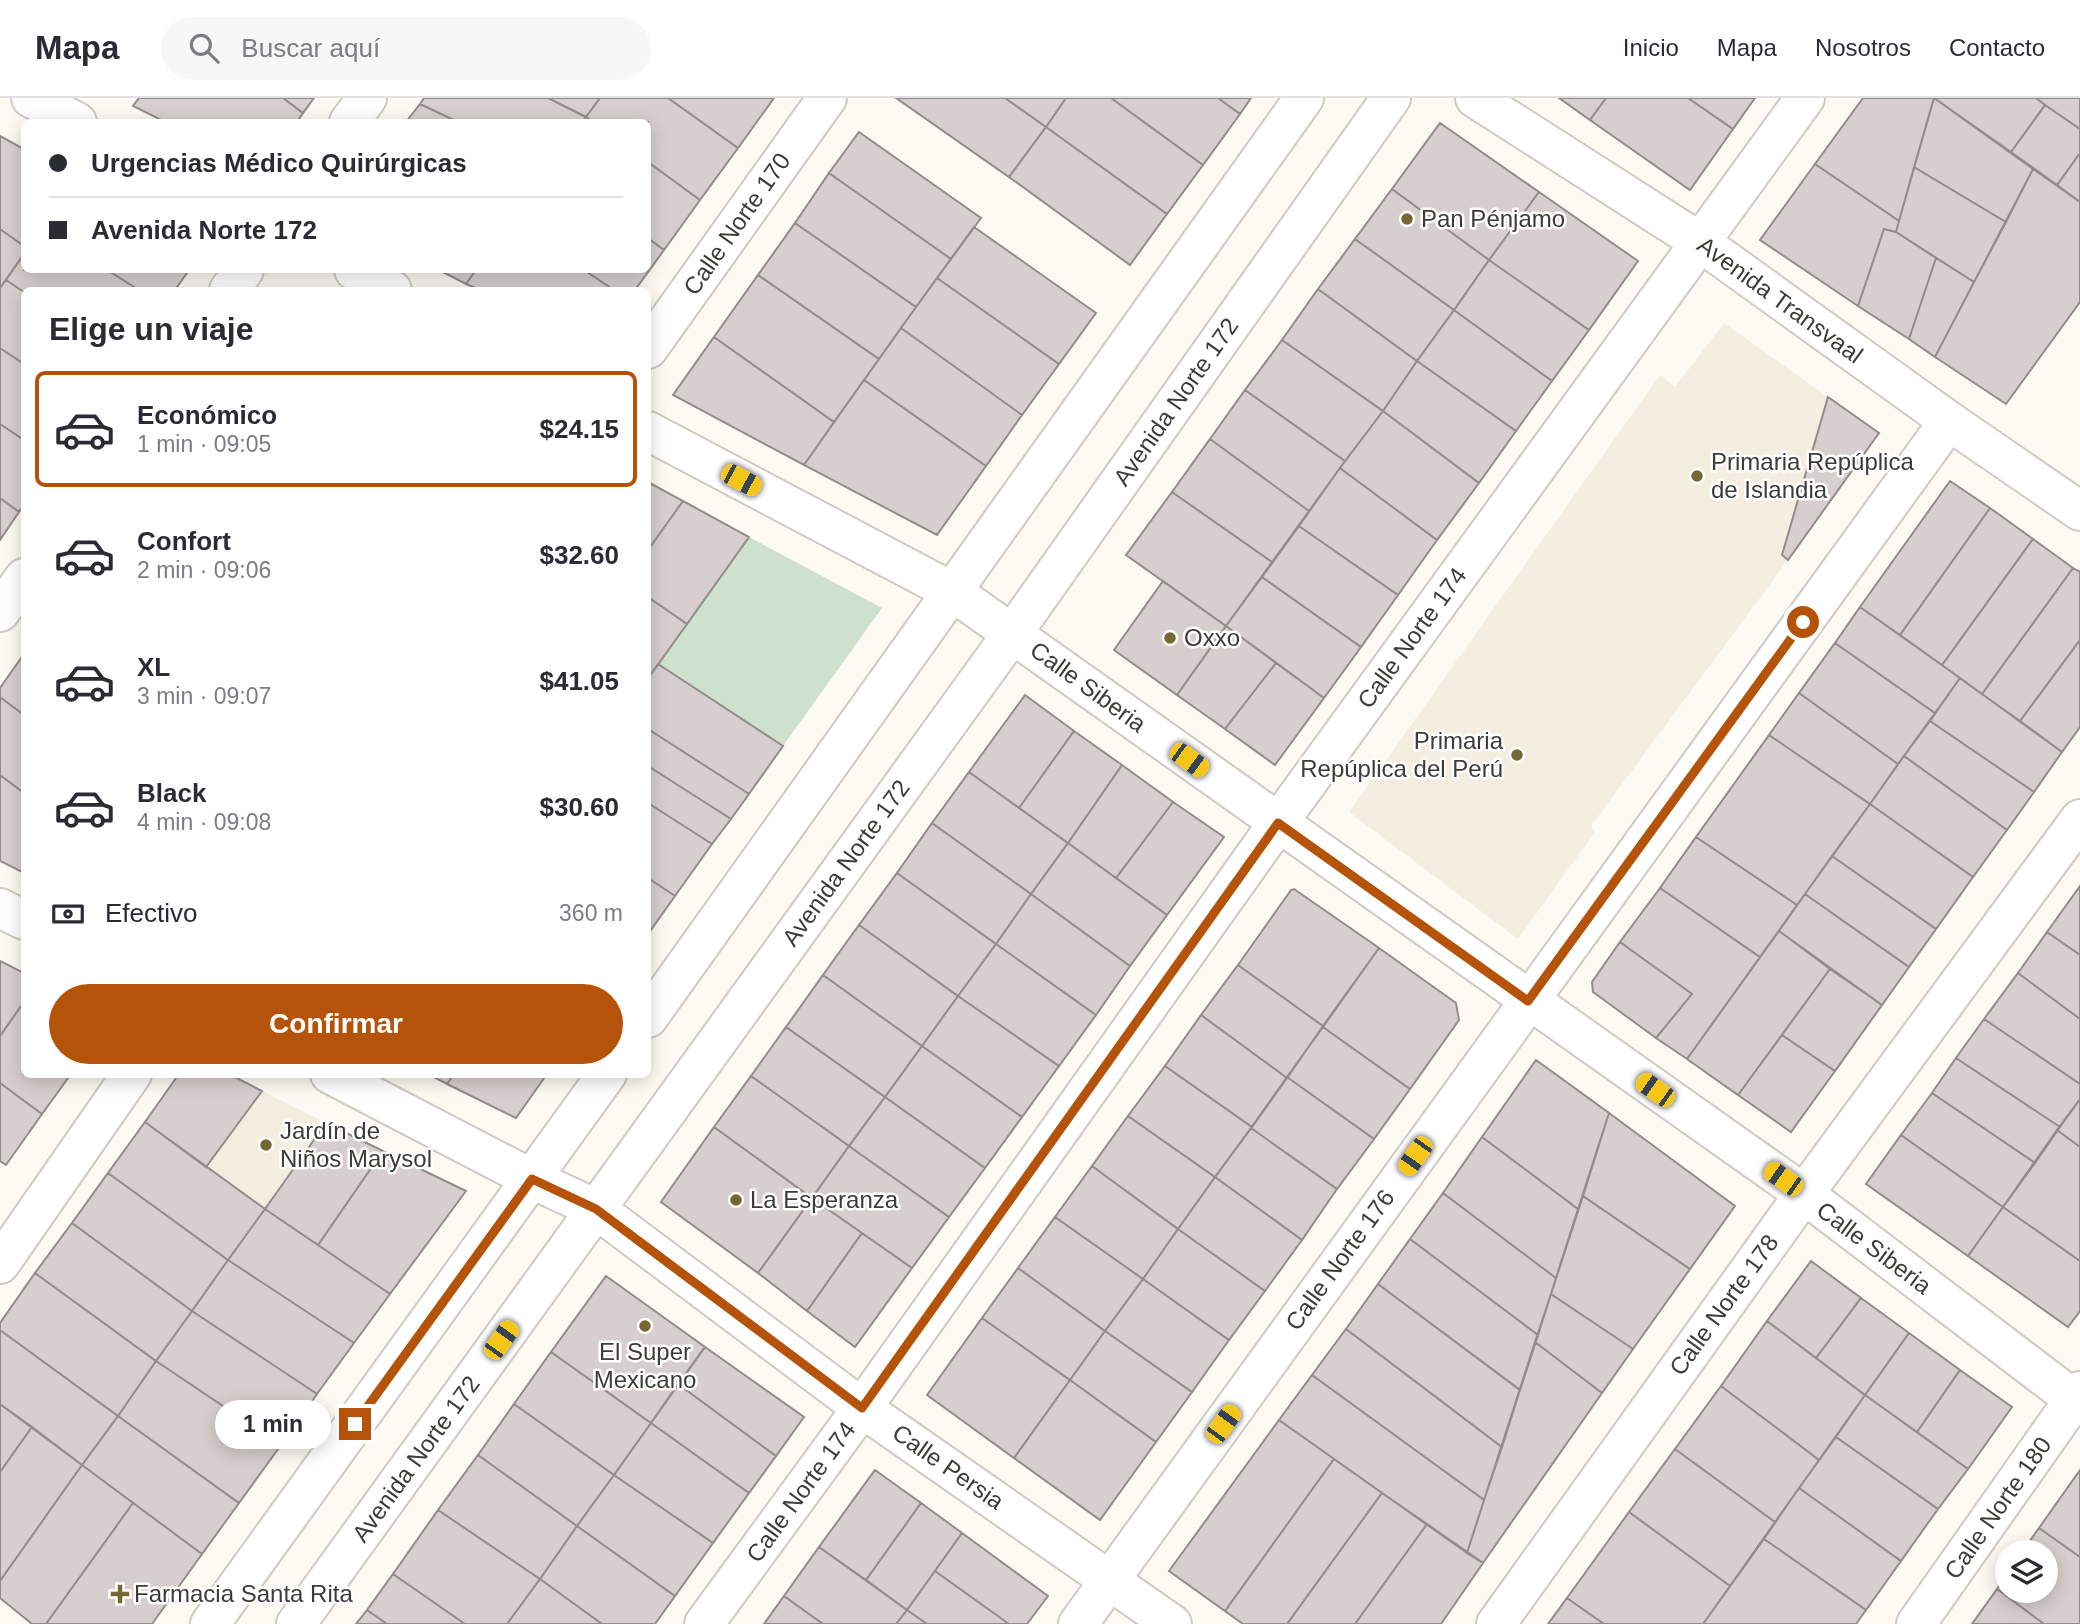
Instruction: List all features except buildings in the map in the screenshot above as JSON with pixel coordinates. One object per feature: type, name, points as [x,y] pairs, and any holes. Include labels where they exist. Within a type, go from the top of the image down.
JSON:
[{"type":"street","points":[[30,98],[71,119]]},
{"type":"street","points":[[351,119],[367,98]]},
{"type":"street","name":"Calle Norte 170","points":[[651,345],[827,98]]},
{"type":"street","points":[[651,1014],[1304,98]]},
{"type":"street","name":"Avenida Norte 172","points":[[296,1624],[1012,634],[1391,98]]},
{"type":"street","name":"Avenida Transvaal","points":[[1475,98],[1700,242],[1949,421],[2080,511]]},
{"type":"street","name":"Calle Norte 174","points":[[704,1624],[862,1408],[1278,823],[1805,98]]},
{"type":"street","points":[[360,273],[386,287]]},
{"type":"street","name":"Calle Norte 176","points":[[1078,1624],[1949,421]]},
{"type":"street","name":"Calle Siberia","points":[[651,433],[953,592],[1804,1194],[2078,1399]]},
{"type":"street","points":[[0,612],[21,582]]},
{"type":"street","name":"Calle Norte 178","points":[[1496,1624],[1804,1194],[2080,819]]},
{"type":"street","points":[[0,908],[21,918]]},
{"type":"street","points":[[0,1264],[129,1078]]},
{"type":"street","name":"Calle Persia","points":[[338,1078],[532,1179],[596,1209],[862,1408],[1172,1624]]},
{"type":"street","points":[[210,1624],[604,1078]]},
{"type":"street","name":"Calle Norte 180","points":[[1916,1624],[2078,1399]]},
{"type":"shaded area","points":[[1724,323],[1828,397],[1782,555],[1788,560],[1591,826],[1595,832],[1518,939],[1349,812],[1660,375],[1675,387]]},
{"type":"shaded area","name":"Jardín de Niños Marysol","points":[[262,1091],[326,1123],[265,1209],[206,1167]]},
{"type":"green space","points":[[749,537],[882,608],[783,746],[658,664]]},
{"type":"place","name":"Pan Pénjamo","points":[[1407,219]]},
{"type":"place","name":"Primaria Repúplica de Islandia","points":[[1697,476]]},
{"type":"place","name":"Oxxo","points":[[1170,638]]},
{"type":"place","name":"Primaria Repúplica del Perú","points":[[1517,755]]},
{"type":"place","name":"Jardín de Niños Marysol","points":[[266,1145]]},
{"type":"place","name":"La Esperanza","points":[[736,1200]]},
{"type":"place","name":"El Super Mexicano","points":[[645,1326]]},
{"type":"place","name":"Farmacia Santa Rita","points":[[120,1594]]},
{"type":"route","points":[[355,1424],[532,1179],[596,1209],[862,1408],[1278,823],[1528,1001],[1803,622]]}]
